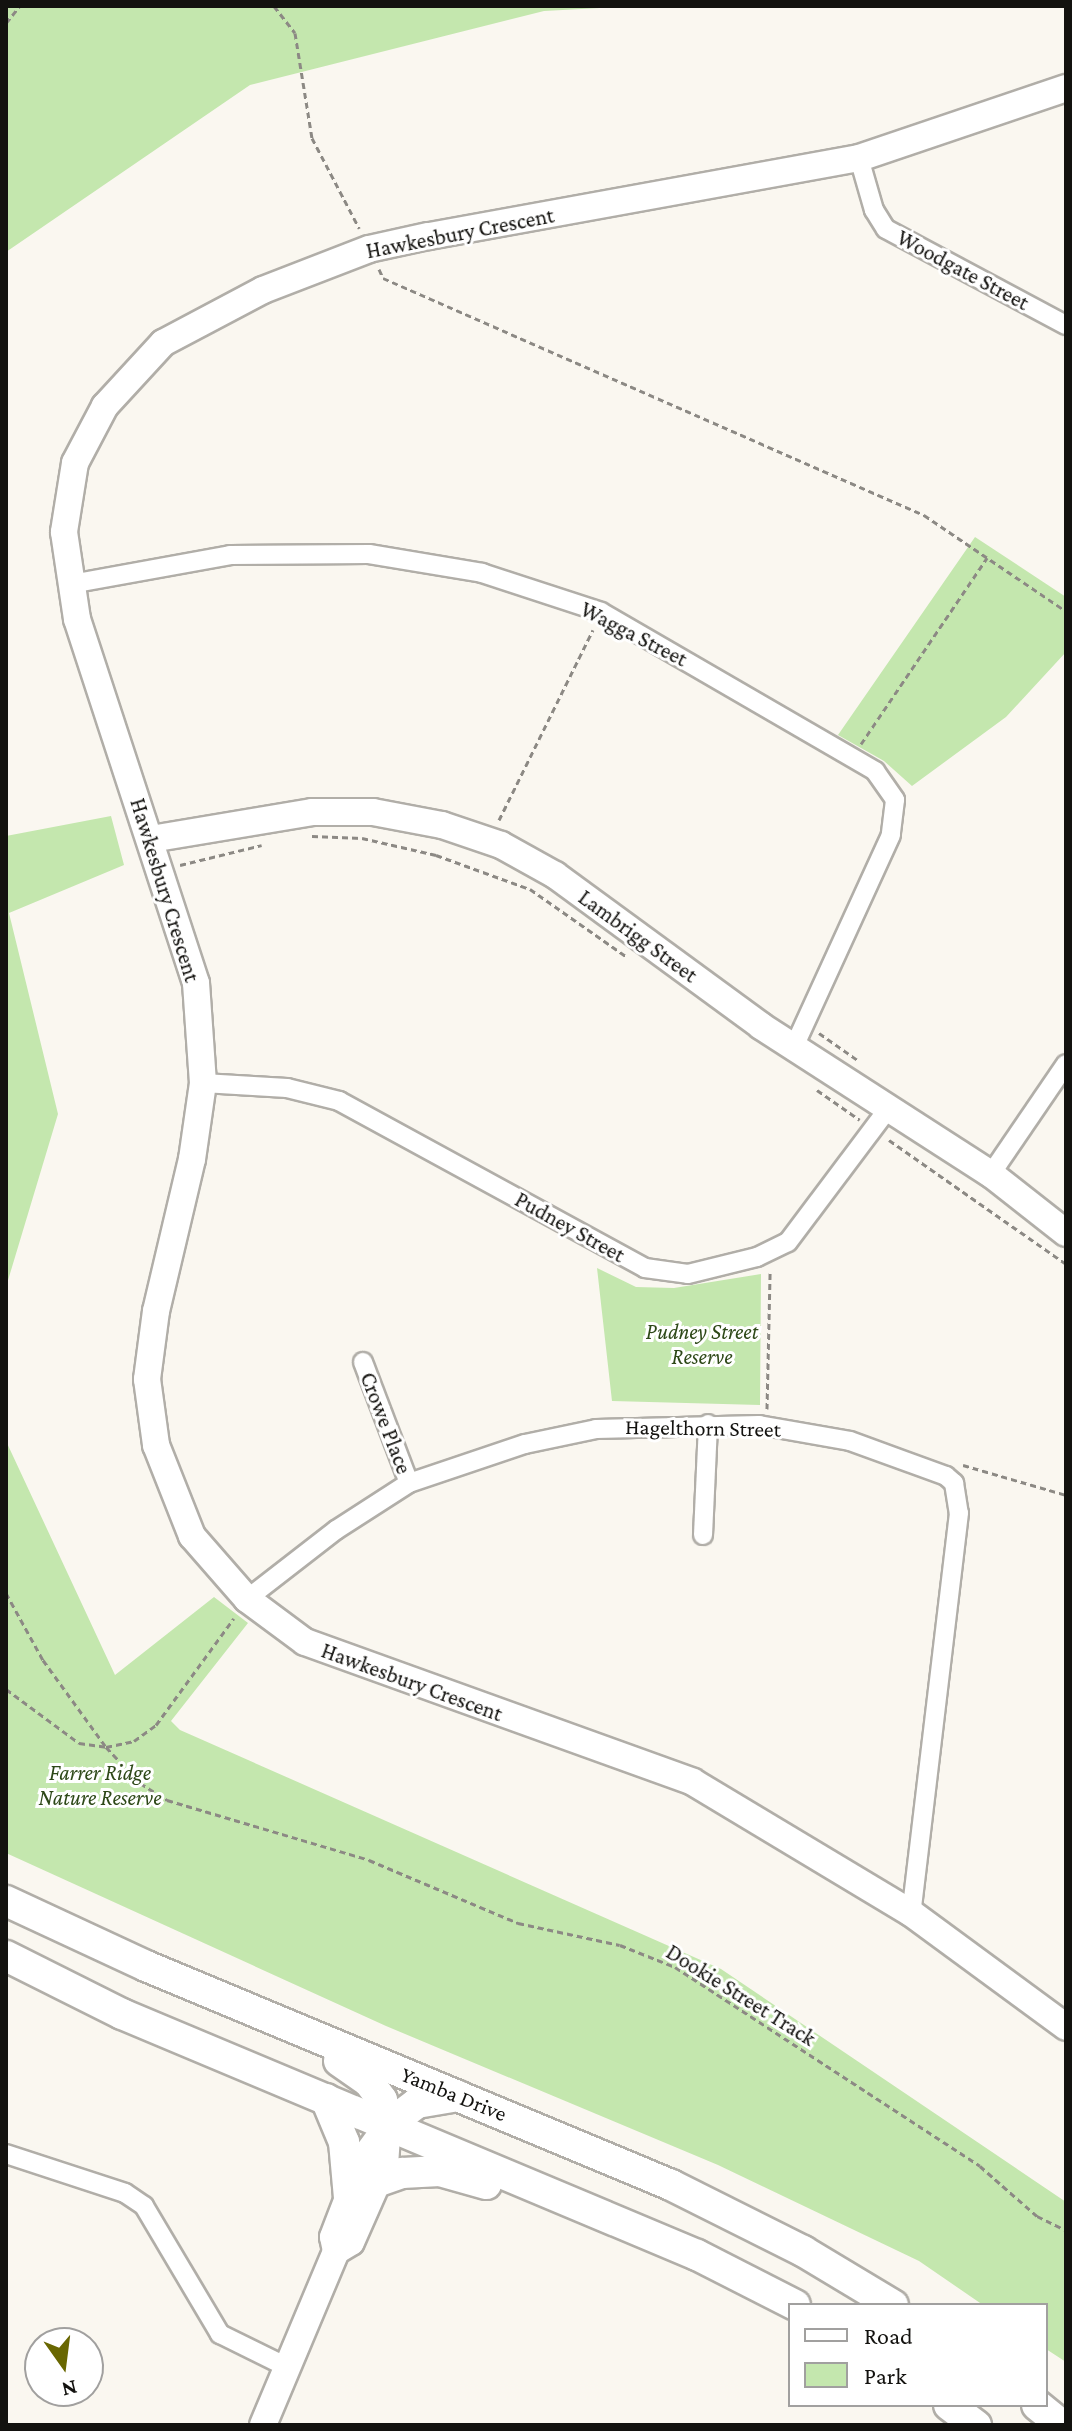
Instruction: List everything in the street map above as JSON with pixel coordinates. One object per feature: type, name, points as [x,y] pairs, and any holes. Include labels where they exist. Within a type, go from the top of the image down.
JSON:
[{"type":"main road","name":"Yamba Drive","points":[[6,1901],[287,2025],[671,2185],[803,2251],[890,2303]]},
{"type":"main road","points":[[6,1956],[122,2014],[697,2255],[791,2303]]},
{"type":"main road","points":[[287,2025],[316,2050],[352,2067],[369,2082],[382,2100],[388,2125]]},
{"type":"main road","points":[[388,2125],[417,2103],[460,2096]]},
{"type":"main road","points":[[326,2099],[344,2142],[349,2198]]},
{"type":"main road","points":[[376,2182],[402,2173],[440,2171],[525,2199],[570,2201]]},
{"type":"main road","points":[[1048,2395],[1066,2405]]},
{"type":"main road","points":[[952,2407],[976,2425]]},
{"type":"main road","points":[[1040,2407],[1062,2425]]},
{"type":"street","name":"Hawkesbury Crescent","points":[[1066,88],[859,158],[369,249],[210,315],[163,343],[139,365],[86,438],[68,495],[64,532],[71,584],[91,666],[151,839],[196,983],[203,1083],[192,1159],[150,1345],[149,1408],[166,1479],[192,1536],[247,1599],[276,1624],[328,1653],[693,1782],[911,1913],[1066,2027]]},
{"type":"street","name":"Woodgate Street","points":[[859,158],[874,210],[886,229],[1066,325]]},
{"type":"street","name":"Wagga Street","points":[[71,584],[230,555],[369,554],[482,573],[601,612],[852,757],[888,783],[895,818],[795,1045]]},
{"type":"street","name":"Lambrigg Street","points":[[151,839],[312,812],[373,812],[442,825],[489,841],[555,875],[795,1045],[885,1128],[991,1174],[1066,1233]]},
{"type":"street","points":[[991,1174],[1066,1064]]},
{"type":"street","name":"Pudney Street","points":[[203,1083],[287,1088],[339,1101],[645,1268],[688,1274],[770,1253],[812,1216],[885,1128]]},
{"type":"street","name":"Crowe Place","points":[[363,1362],[409,1483]]},
{"type":"street","points":[[703,1535],[708,1424]]},
{"type":"street","name":"Hagelthorn Street","points":[[247,1599],[336,1530],[409,1483],[525,1444],[596,1429],[759,1425],[850,1441],[954,1483],[959,1513],[911,1913]]},
{"type":"street","points":[[336,2251],[351,2242],[376,2182],[389,2145],[388,2125]]},
{"type":"street","points":[[263,2425],[336,2251],[333,2237],[363,2159],[388,2125]]},
{"type":"street","points":[[6,2154],[125,2193],[144,2206],[220,2334],[287,2367]]},
{"type":"path","points":[[6,23],[20,6]]},
{"type":"path","points":[[274,6],[295,33],[312,138],[362,235]]},
{"type":"path","points":[[376,263],[383,278],[924,515],[1066,611]]},
{"type":"path","points":[[852,757],[987,558]]},
{"type":"path","points":[[475,869],[601,612]]},
{"type":"path","points":[[298,835],[362,838],[475,869],[530,889],[634,962]]},
{"type":"path","points":[[178,874],[179,865],[268,843]]},
{"type":"path","points":[[812,1087],[885,1128],[1066,1264]]},
{"type":"path","points":[[753,1411],[767,1414],[770,1253]]},
{"type":"path","points":[[953,1467],[969,1464],[1066,1495]]},
{"type":"path","name":"Dookie Street Track","points":[[6,1593],[43,1660],[106,1747],[140,1783],[186,1808],[369,1860],[518,1923],[620,1945],[675,1967],[980,2166],[1037,2216],[1066,2230]]},
{"type":"path","points":[[6,1689],[79,1743],[106,1747],[134,1741],[156,1725],[247,1599]]},
{"type":"green space","points":[[6,6],[637,6],[544,11],[250,85],[6,252]]},
{"type":"green space","points":[[975,537],[1066,597],[1066,652],[1006,717],[912,786],[884,761],[838,735]]},
{"type":"green space","points":[[111,816],[124,865],[9,913],[58,1114],[6,1287],[6,836]]},
{"type":"green space","name":"Pudney Street Reserve","points":[[597,1268],[636,1287],[674,1288],[761,1274],[760,1405],[612,1401]]},
{"type":"green space","name":"Farrer Ridge Nature Reserve","points":[[6,1441],[115,1675],[214,1597],[248,1623],[171,1721],[180,1730],[721,1969],[1066,2202],[1066,2362],[1048,2350],[1048,2303],[980,2303],[919,2261],[718,2165],[386,2026],[6,1853]]}]
